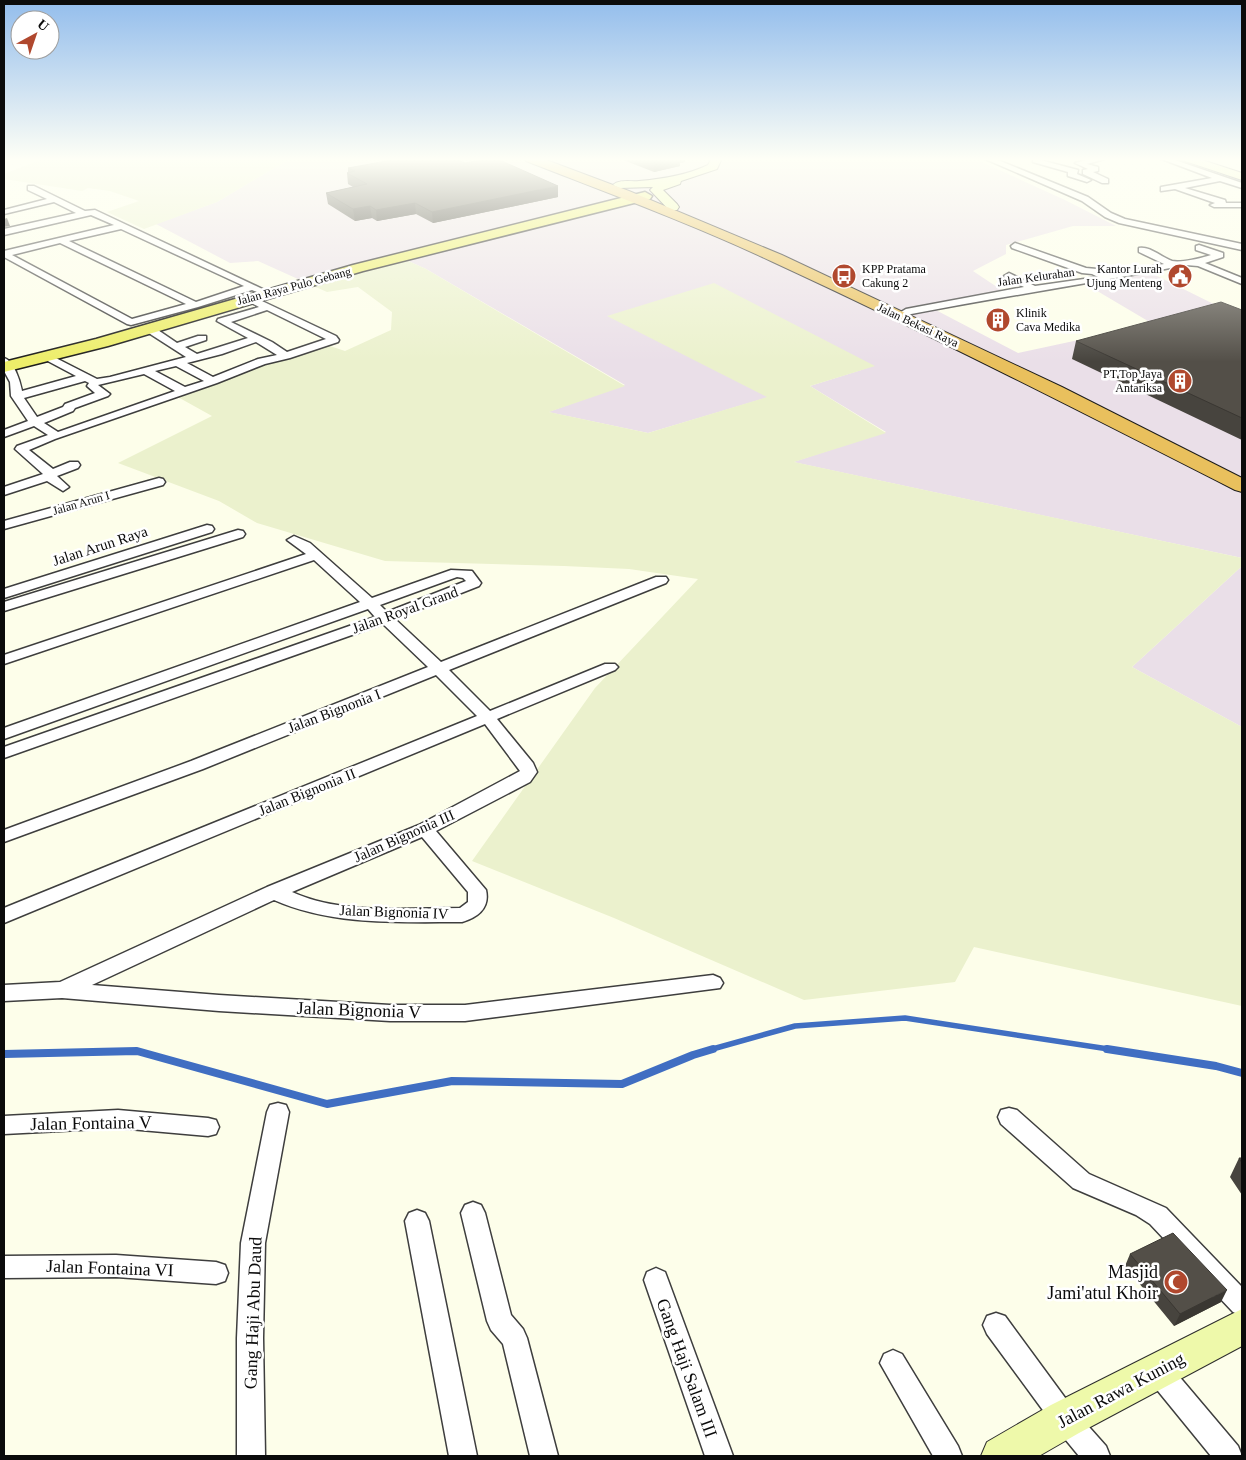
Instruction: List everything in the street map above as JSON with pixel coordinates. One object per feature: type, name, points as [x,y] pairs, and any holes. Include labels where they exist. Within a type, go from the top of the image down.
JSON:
[{"type":"highway","name":"Jalan Bekasi Raya","points":[[708,226],[906,312],[1147,433],[1242,486]]},
{"type":"highway","name":"Jalan Bekasi Raya","points":[[714,226],[1147,433],[1242,475]]},
{"type":"main road","name":"Jalan Raya Pulo Gebang","points":[[5,365],[48,357],[148,328],[250,292],[267,300],[452,243],[521,226]]},
{"type":"street","points":[[4,232],[30,226]]},
{"type":"street","points":[[4,254],[120,226]]},
{"type":"street","points":[[121,226],[250,292]]},
{"type":"street","points":[[1146,226],[1242,247]]},
{"type":"street","points":[[62,241],[194,305]]},
{"type":"street","points":[[1015,246],[1085,271],[1095,271],[1109,278]]},
{"type":"street","points":[[1196,246],[1220,254],[1196,263]]},
{"type":"street","points":[[1142,250],[1172,264]]},
{"type":"street","points":[[4,254],[131,322],[250,292]]},
{"type":"street","name":"Jalan Kelurahan","points":[[906,312],[1034,289],[1109,278],[1172,264],[1196,263],[1242,281]]},
{"type":"street","points":[[1226,274],[1242,270]]},
{"type":"street","points":[[1009,276],[1034,289]]},
{"type":"street","points":[[4,434],[69,409],[68,406],[100,408],[184,390],[213,381],[262,361],[286,356],[332,342],[334,339],[267,300],[222,321],[286,356]]},
{"type":"street","points":[[148,328],[176,347],[197,358]]},
{"type":"street","points":[[176,347],[202,338]]},
{"type":"street","points":[[17,396],[91,380],[146,371],[197,358],[256,338]]},
{"type":"street","points":[[48,357],[91,380]]},
{"type":"street","points":[[178,362],[213,381]]},
{"type":"street","points":[[5,365],[15,382],[17,396],[22,405],[34,421],[57,436],[100,408],[104,394],[92,386],[91,380]]},
{"type":"street","points":[[146,371],[184,390]]},
{"type":"street","points":[[50,438],[20,449],[63,487]]},
{"type":"street","points":[[4,491],[74,465]]},
{"type":"street","name":"Jalan Arun I","points":[[4,526],[159,482]]},
{"type":"street","name":"Jalan Arun Raya","points":[[4,594],[206,529]]},
{"type":"street","points":[[4,607],[238,534]]},
{"type":"street","points":[[294,540],[316,555]]},
{"type":"street","points":[[4,660],[316,555]]},
{"type":"street","name":"Jalan Bignonia III","points":[[62,990],[274,892],[425,829],[524,778],[529,772],[488,718],[369,602],[316,555]]},
{"type":"street","name":"Jalan Royal Grand","points":[[4,734],[369,602],[456,573],[467,574],[474,582],[385,618],[4,753]]},
{"type":"street","name":"Jalan Bignonia I","points":[[4,836],[197,765],[440,670],[661,580]]},
{"type":"street","name":"Jalan Bignonia II","points":[[4,916],[610,667]]},
{"type":"street","name":"Jalan Bignonia IV","points":[[274,892],[305,905],[350,913],[395,916],[462,915],[469,912],[478,905],[477,890],[425,829]]},
{"type":"street","name":"Jalan Bignonia V","points":[[4,993],[62,990],[390,1014],[465,1013],[713,983]]},
{"type":"street","name":"Gang Haji Abu Daud","points":[[251,1456],[250,1338],[254,1243],[278,1112]]},
{"type":"street","points":[[1009,1117],[1081,1181],[1158,1216],[1242,1304]]},
{"type":"street","name":"Jalan Fontaina V","points":[[4,1125],[118,1119],[208,1127]]},
{"type":"street","points":[[473,1213],[500,1321],[514,1338],[544,1456]]},
{"type":"street","points":[[417,1221],[463,1456]]},
{"type":"street","name":"Jalan Fontaina VI","points":[[4,1267],[116,1266],[216,1273]]},
{"type":"street","name":"Gang Haji Salam III","points":[[656,1280],[719,1456]]},
{"type":"street","points":[[996,1325],[1065,1419],[1096,1456]]},
{"type":"street","name":"Jalan Rawa Kuning","points":[[1002,1456],[1065,1419],[1242,1327]]},
{"type":"street","points":[[893,1363],[948,1456]]},
{"type":"street","points":[[1158,1371],[1228,1456]]},
{"type":"shaded area","points":[[160,226],[1073,226],[1006,245],[1006,254],[973,271],[1003,291],[930,307],[1018,353],[1153,324],[1082,282],[1147,271],[1242,318],[1242,558],[793,462],[886,432],[810,386],[874,366],[648,433],[548,412],[625,385],[426,269],[406,260],[309,284],[258,261],[230,263]]},
{"type":"shaded area","points":[[1242,566],[1242,727],[1132,667]]},
{"type":"green space","points":[[138,226],[152,226],[144,229]]},
{"type":"green space","points":[[406,260],[426,269],[625,386],[549,412],[648,433],[767,397],[607,316],[714,283],[875,366],[810,386],[886,433],[794,462],[1242,558],[1242,566],[1132,667],[1242,727],[1242,1006],[974,947],[955,982],[804,1000],[614,918],[472,861],[595,688],[698,579],[629,569],[385,561],[257,523],[219,501],[118,463],[212,416],[176,396],[318,342],[345,351],[391,330],[392,312],[358,287],[327,292],[309,284]]},
{"type":"building","name":"PT.Top Jaya Antariksa","points":[[1221,302],[1242,310],[1242,418],[1076,341]]},
{"type":"building","name":"Masjid Jami'atul Khoir","points":[[1173,1233],[1227,1290],[1180,1314],[1130,1254]]},
{"type":"waterway","points":[[709,1050],[795,1026],[905,1018],[1115,1050]]},
{"type":"waterway","points":[[4,1054],[137,1051],[327,1104],[452,1081],[622,1084],[693,1055],[713,1049]]},
{"type":"waterway","points":[[1107,1049],[1216,1066],[1242,1073]]},
{"type":"place","name":"KPP Pratama Cakung 2","points":[[844,276]]},
{"type":"place","name":"Kantor Lurah Ujung Menteng","points":[[1180,276]]},
{"type":"place","name":"Klinik Cava Medika","points":[[998,320]]},
{"type":"place","name":"PT.Top Jaya Antariksa","points":[[1180,381]]},
{"type":"place","name":"Masjid Jami'atul Khoir","points":[[1176,1282]]}]
